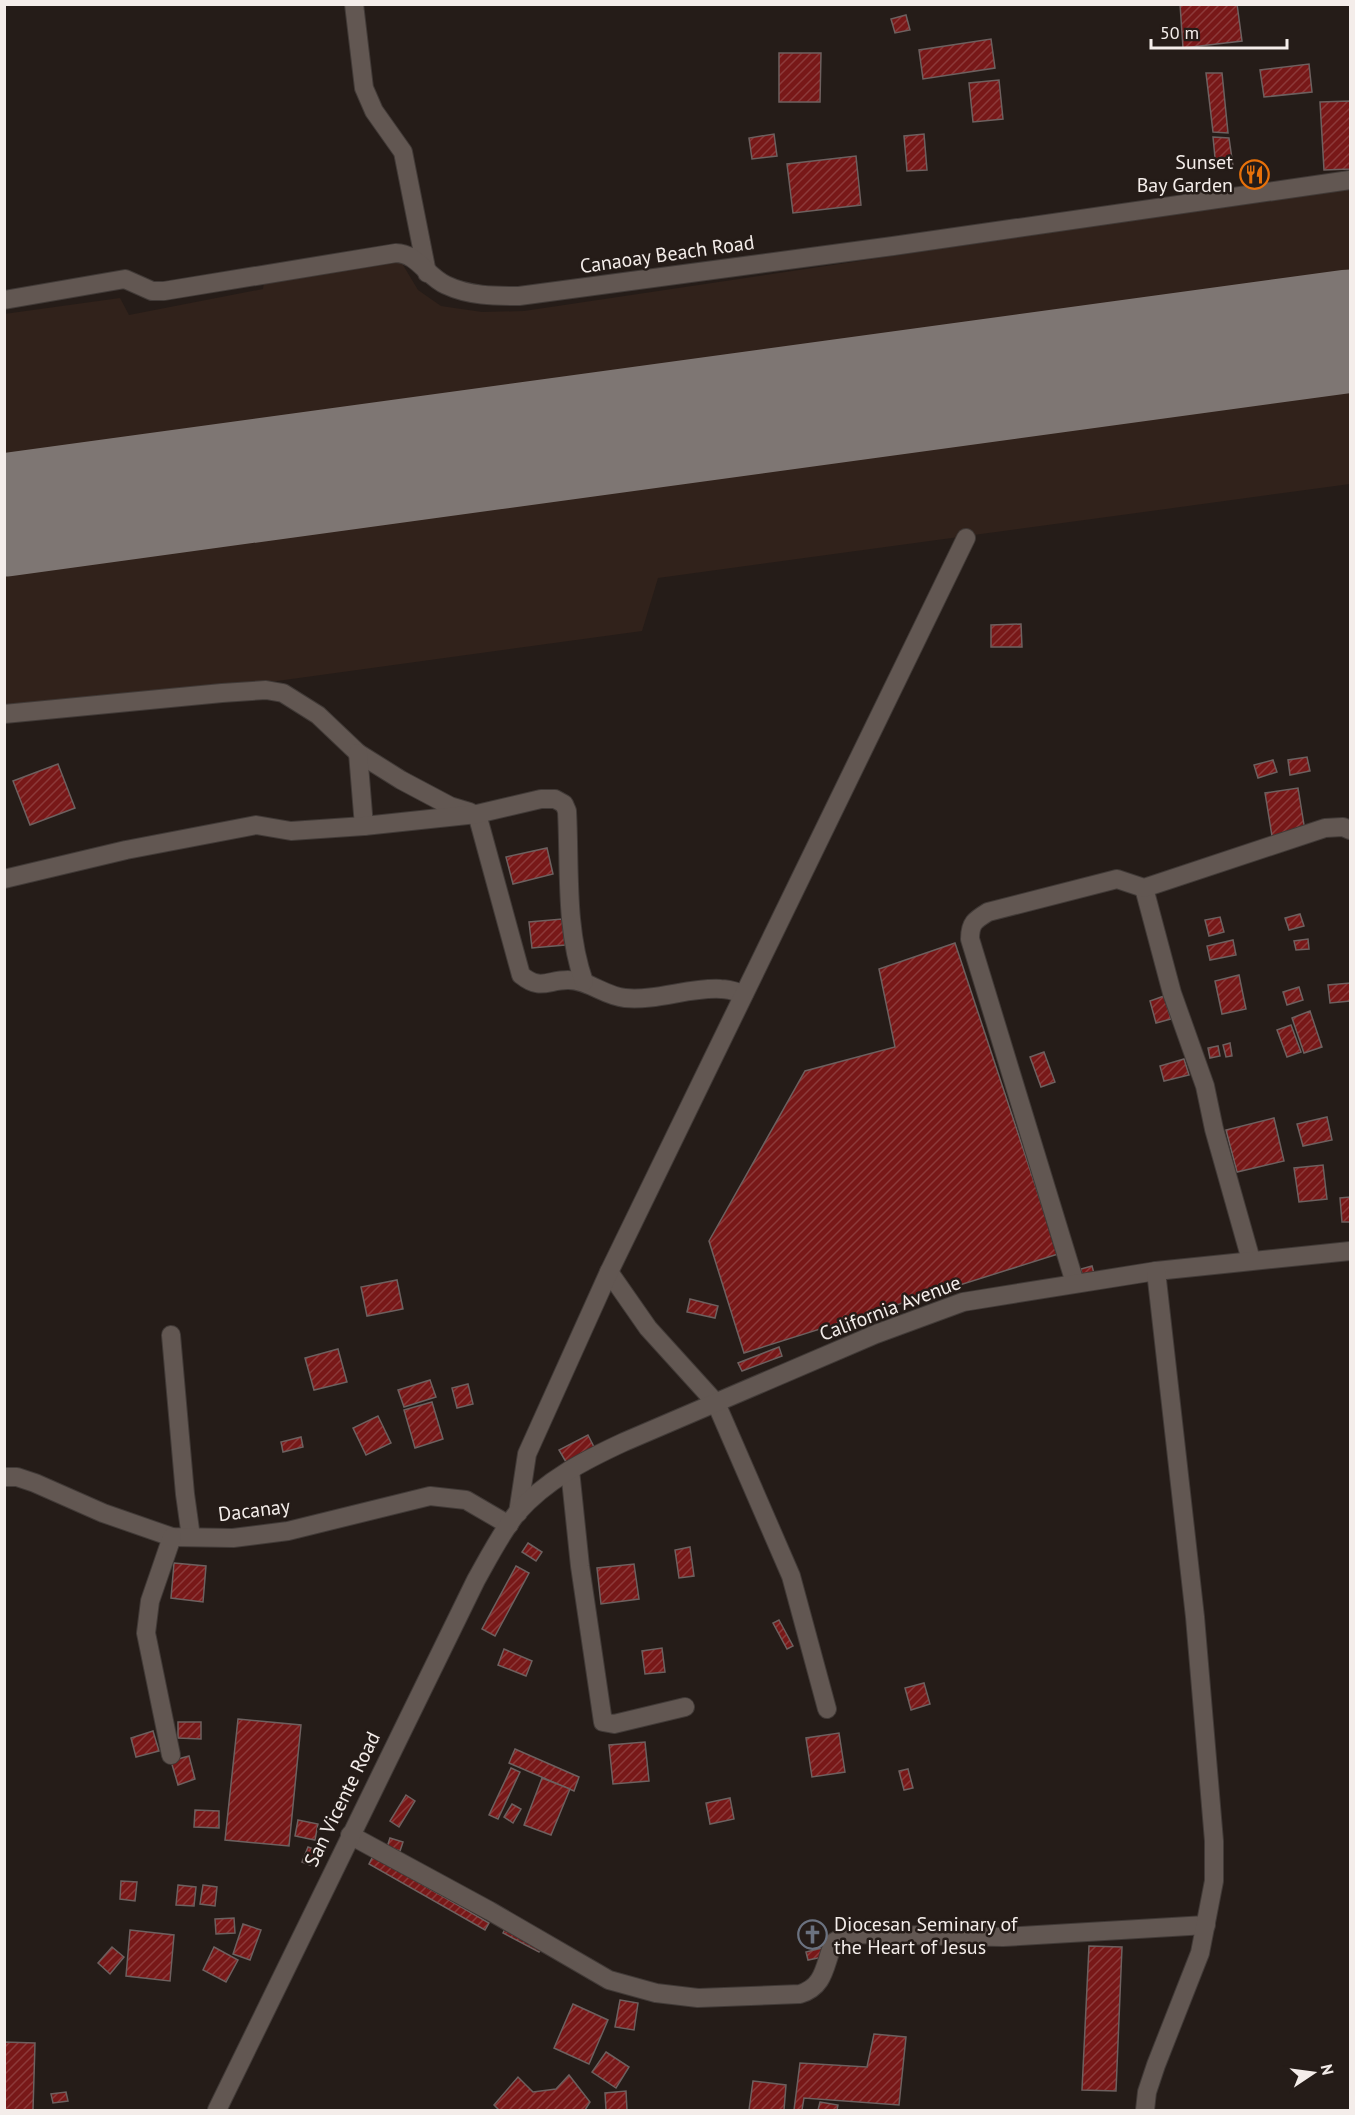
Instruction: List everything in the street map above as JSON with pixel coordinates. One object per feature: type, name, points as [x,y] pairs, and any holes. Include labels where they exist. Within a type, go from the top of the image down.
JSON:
[{"type":"street","points":[[354,4],[364,88],[374,111],[403,152],[427,273]]},
{"type":"street","name":"Canaoay Beach Road","points":[[4,300],[125,279],[152,291],[164,291],[396,253],[408,255],[444,285],[466,292],[519,296],[893,246],[1350,180]]},
{"type":"street","points":[[513,1519],[527,1454],[609,1272],[966,538]]},
{"type":"street","points":[[4,714],[266,690],[284,693],[301,702],[358,753],[433,797],[477,814]]},
{"type":"street","points":[[358,753],[364,826]]},
{"type":"street","points":[[4,879],[126,850],[256,825],[291,831],[364,826],[477,814],[541,799],[555,799],[564,804],[567,811],[568,872],[578,965],[584,982]]},
{"type":"street","points":[[477,814],[521,975],[530,982],[541,985],[567,980],[584,982],[608,996],[626,998],[721,989],[744,994]]},
{"type":"street","points":[[1075,1283],[970,939],[970,927],[974,920],[988,912],[1117,879],[1144,888],[1325,828],[1343,827],[1350,830]]},
{"type":"street","points":[[1144,888],[1172,993],[1205,1086],[1214,1128],[1251,1260]]},
{"type":"street","name":"California Avenue","points":[[513,1519],[540,1491],[570,1470],[624,1442],[876,1334],[963,1302],[1156,1271],[1350,1251]]},
{"type":"street","points":[[1144,2110],[1156,2065],[1200,1953],[1214,1881],[1214,1841],[1195,1617],[1156,1271]]},
{"type":"street","points":[[609,1272],[648,1328],[716,1403],[791,1576],[827,1709]]},
{"type":"street","points":[[171,1335],[191,1538]]},
{"type":"street","points":[[570,1470],[580,1566],[603,1722],[614,1724],[685,1707]]},
{"type":"street","name":"Dacanay","points":[[4,1477],[26,1480],[103,1513],[172,1537],[233,1538],[288,1531],[430,1496],[466,1500],[513,1519]]},
{"type":"street","name":"San Vicente Road","points":[[217,2110],[476,1580],[513,1519]]},
{"type":"street","points":[[171,1755],[146,1633],[150,1600],[172,1537]]},
{"type":"street","points":[[350,1835],[490,1911],[609,1980],[656,1994],[688,1997],[800,1994],[812,1991],[820,1984],[834,1942],[848,1934],[1003,1937],[1206,1924]]},
{"type":"shaded area","points":[[1350,188],[1350,484],[658,578],[642,631],[277,681],[5,707],[4,314],[120,298],[129,315],[263,289],[264,281],[400,260],[418,290],[441,306],[482,312],[524,311]]},
{"type":"building","points":[[1180,4],[1237,4],[1242,41],[1183,48]]},
{"type":"building","points":[[906,15],[910,30],[895,33],[891,19]]},
{"type":"building","points":[[991,39],[995,68],[923,79],[919,50]]},
{"type":"building","points":[[779,53],[821,53],[820,102],[779,102]]},
{"type":"building","points":[[1309,64],[1312,92],[1264,97],[1260,70]]},
{"type":"building","points":[[1206,73],[1222,73],[1228,133],[1213,132]]},
{"type":"building","points":[[999,80],[1003,119],[973,122],[969,83]]},
{"type":"building","points":[[1350,101],[1350,169],[1324,170],[1320,102]]},
{"type":"building","points":[[774,134],[777,156],[752,159],[749,138]]},
{"type":"building","points":[[924,134],[927,170],[907,171],[904,136]]},
{"type":"building","points":[[1213,137],[1229,138],[1233,166],[1216,168]]},
{"type":"building","points":[[856,156],[861,205],[793,213],[787,164]]},
{"type":"building","points":[[1021,624],[1022,647],[991,647],[991,625]]},
{"type":"building","points":[[1307,757],[1310,771],[1290,775],[1288,760]]},
{"type":"building","points":[[1273,760],[1277,772],[1258,778],[1254,765]]},
{"type":"building","points":[[58,764],[75,808],[30,825],[13,781]]},
{"type":"building","points":[[1298,788],[1305,831],[1272,836],[1265,793]]},
{"type":"building","points":[[547,848],[553,874],[513,884],[506,857]]},
{"type":"building","points":[[1300,914],[1304,926],[1289,930],[1285,918]]},
{"type":"building","points":[[1220,917],[1224,932],[1209,936],[1205,920]]},
{"type":"building","points":[[562,919],[565,945],[532,948],[529,922]]},
{"type":"building","points":[[1308,939],[1309,949],[1296,950],[1294,941]]},
{"type":"building","points":[[1233,940],[1236,955],[1210,960],[1207,946]]},
{"type":"building","points":[[955,943],[1058,1254],[744,1353],[709,1241],[805,1071],[895,1047],[879,969]]},
{"type":"building","points":[[1239,975],[1246,1009],[1222,1014],[1215,981]]},
{"type":"building","points":[[1350,983],[1350,1001],[1330,1003],[1328,985]]},
{"type":"building","points":[[1299,987],[1303,1000],[1287,1005],[1283,992]]},
{"type":"building","points":[[1164,996],[1171,1019],[1156,1023],[1150,1001]]},
{"type":"building","points":[[1310,1011],[1322,1047],[1304,1053],[1292,1018]]},
{"type":"building","points":[[1291,1025],[1301,1052],[1287,1057],[1277,1030]]},
{"type":"building","points":[[1230,1043],[1232,1056],[1226,1057],[1223,1045]]},
{"type":"building","points":[[1218,1046],[1220,1056],[1210,1058],[1208,1048]]},
{"type":"building","points":[[1044,1052],[1055,1082],[1041,1087],[1030,1057]]},
{"type":"building","points":[[1184,1059],[1189,1075],[1164,1081],[1160,1066]]},
{"type":"building","points":[[1327,1117],[1332,1140],[1303,1146],[1297,1124]]},
{"type":"building","points":[[1274,1118],[1284,1161],[1237,1172],[1226,1130]]},
{"type":"building","points":[[1323,1165],[1327,1199],[1299,1202],[1294,1168]]},
{"type":"building","points":[[1350,1197],[1350,1222],[1342,1222],[1340,1198]]},
{"type":"building","points":[[1092,1266],[1095,1277],[1083,1280],[1081,1269]]},
{"type":"building","points":[[397,1280],[403,1309],[367,1316],[361,1287]]},
{"type":"building","points":[[690,1299],[718,1306],[715,1318],[687,1312]]},
{"type":"building","points":[[779,1347],[782,1356],[742,1371],[738,1363]]},
{"type":"building","points":[[338,1349],[347,1382],[314,1390],[305,1358]]},
{"type":"building","points":[[430,1380],[436,1397],[404,1407],[398,1390]]},
{"type":"building","points":[[468,1384],[473,1404],[457,1408],[452,1388]]},
{"type":"building","points":[[432,1402],[443,1439],[415,1448],[404,1410]]},
{"type":"building","points":[[378,1416],[391,1443],[366,1455],[353,1428]]},
{"type":"building","points":[[588,1435],[594,1447],[566,1462],[559,1450]]},
{"type":"building","points":[[301,1437],[303,1447],[283,1452],[281,1442]]},
{"type":"building","points":[[528,1543],[542,1552],[536,1561],[522,1552]]},
{"type":"building","points":[[690,1547],[694,1576],[679,1578],[675,1550]]},
{"type":"building","points":[[174,1563],[206,1566],[203,1602],[171,1598]]},
{"type":"building","points":[[634,1564],[639,1599],[601,1604],[597,1568]]},
{"type":"building","points":[[516,1566],[529,1573],[495,1636],[482,1629]]},
{"type":"building","points":[[779,1620],[793,1646],[787,1649],[773,1623]]},
{"type":"building","points":[[662,1648],[665,1672],[645,1674],[642,1651]]},
{"type":"building","points":[[504,1649],[532,1661],[526,1676],[498,1665]]},
{"type":"building","points":[[924,1683],[930,1704],[911,1710],[905,1688]]},
{"type":"building","points":[[238,1719],[301,1725],[289,1846],[225,1840]]},
{"type":"building","points":[[178,1722],[201,1722],[201,1739],[178,1738]]},
{"type":"building","points":[[153,1731],[159,1751],[136,1757],[131,1738]]},
{"type":"building","points":[[839,1733],[845,1772],[812,1777],[806,1738]]},
{"type":"building","points":[[645,1742],[649,1781],[613,1784],[609,1745]]},
{"type":"building","points":[[515,1749],[579,1777],[574,1791],[509,1763]]},
{"type":"building","points":[[189,1756],[195,1779],[178,1785],[171,1761]]},
{"type":"building","points":[[511,1768],[520,1772],[498,1819],[489,1815]]},
{"type":"building","points":[[908,1769],[913,1788],[904,1790],[899,1771]]},
{"type":"building","points":[[542,1778],[570,1789],[551,1835],[524,1825]]},
{"type":"building","points":[[406,1795],[415,1801],[399,1827],[390,1821]]},
{"type":"building","points":[[730,1798],[734,1819],[710,1824],[706,1803]]},
{"type":"building","points":[[512,1804],[521,1809],[513,1823],[504,1817]]},
{"type":"building","points":[[195,1810],[219,1811],[219,1828],[194,1827]]},
{"type":"building","points":[[298,1820],[318,1824],[315,1840],[295,1836]]},
{"type":"building","points":[[390,1838],[403,1842],[400,1851],[387,1847]]},
{"type":"building","points":[[308,1847],[316,1850],[310,1865],[302,1862]]},
{"type":"building","points":[[373,1856],[489,1923],[485,1930],[369,1864]]},
{"type":"building","points":[[121,1881],[137,1882],[135,1901],[120,1899]]},
{"type":"building","points":[[178,1885],[196,1887],[194,1906],[176,1905]]},
{"type":"building","points":[[203,1885],[217,1887],[215,1906],[200,1904]]},
{"type":"building","points":[[234,1918],[235,1933],[216,1934],[215,1919]]},
{"type":"building","points":[[243,1924],[261,1930],[250,1960],[233,1954]]},
{"type":"building","points":[[506,1927],[542,1946],[539,1952],[503,1933]]},
{"type":"building","points":[[130,1930],[174,1935],[170,1981],[126,1976]]},
{"type":"building","points":[[1089,1946],[1122,1947],[1116,2091],[1082,2090]]},
{"type":"building","points":[[112,1947],[124,1957],[110,1974],[98,1963]]},
{"type":"building","points":[[214,1947],[238,1960],[226,1982],[203,1970]]},
{"type":"building","points":[[822,1948],[823,1957],[808,1960],[806,1952]]},
{"type":"building","points":[[620,2000],[638,2003],[634,2030],[615,2027]]},
{"type":"building","points":[[573,2004],[608,2020],[589,2064],[554,2048]]},
{"type":"building","points":[[874,2034],[906,2037],[899,2105],[804,2098],[802,2110],[794,2110],[800,2063],[867,2067]]},
{"type":"building","points":[[4,2042],[35,2043],[33,2110],[4,2110]]},
{"type":"building","points":[[606,2052],[629,2067],[616,2088],[592,2072]]},
{"type":"building","points":[[569,2075],[590,2102],[585,2110],[499,2110],[494,2105],[518,2077],[533,2092],[556,2089]]},
{"type":"building","points":[[753,2081],[786,2085],[784,2110],[749,2110]]},
{"type":"building","points":[[626,2091],[627,2110],[606,2110],[605,2093]]},
{"type":"building","points":[[66,2092],[68,2101],[53,2103],[51,2094]]},
{"type":"building","points":[[820,2102],[838,2105],[837,2110],[818,2110]]},
{"type":"runway","points":[[4,515],[1350,331]]},
{"type":"place","name":"Sunset Bay Garden","points":[[1254,174]]},
{"type":"place","name":"Diocesan Seminary of the Heart of Jesus","points":[[813,1935]]}]
